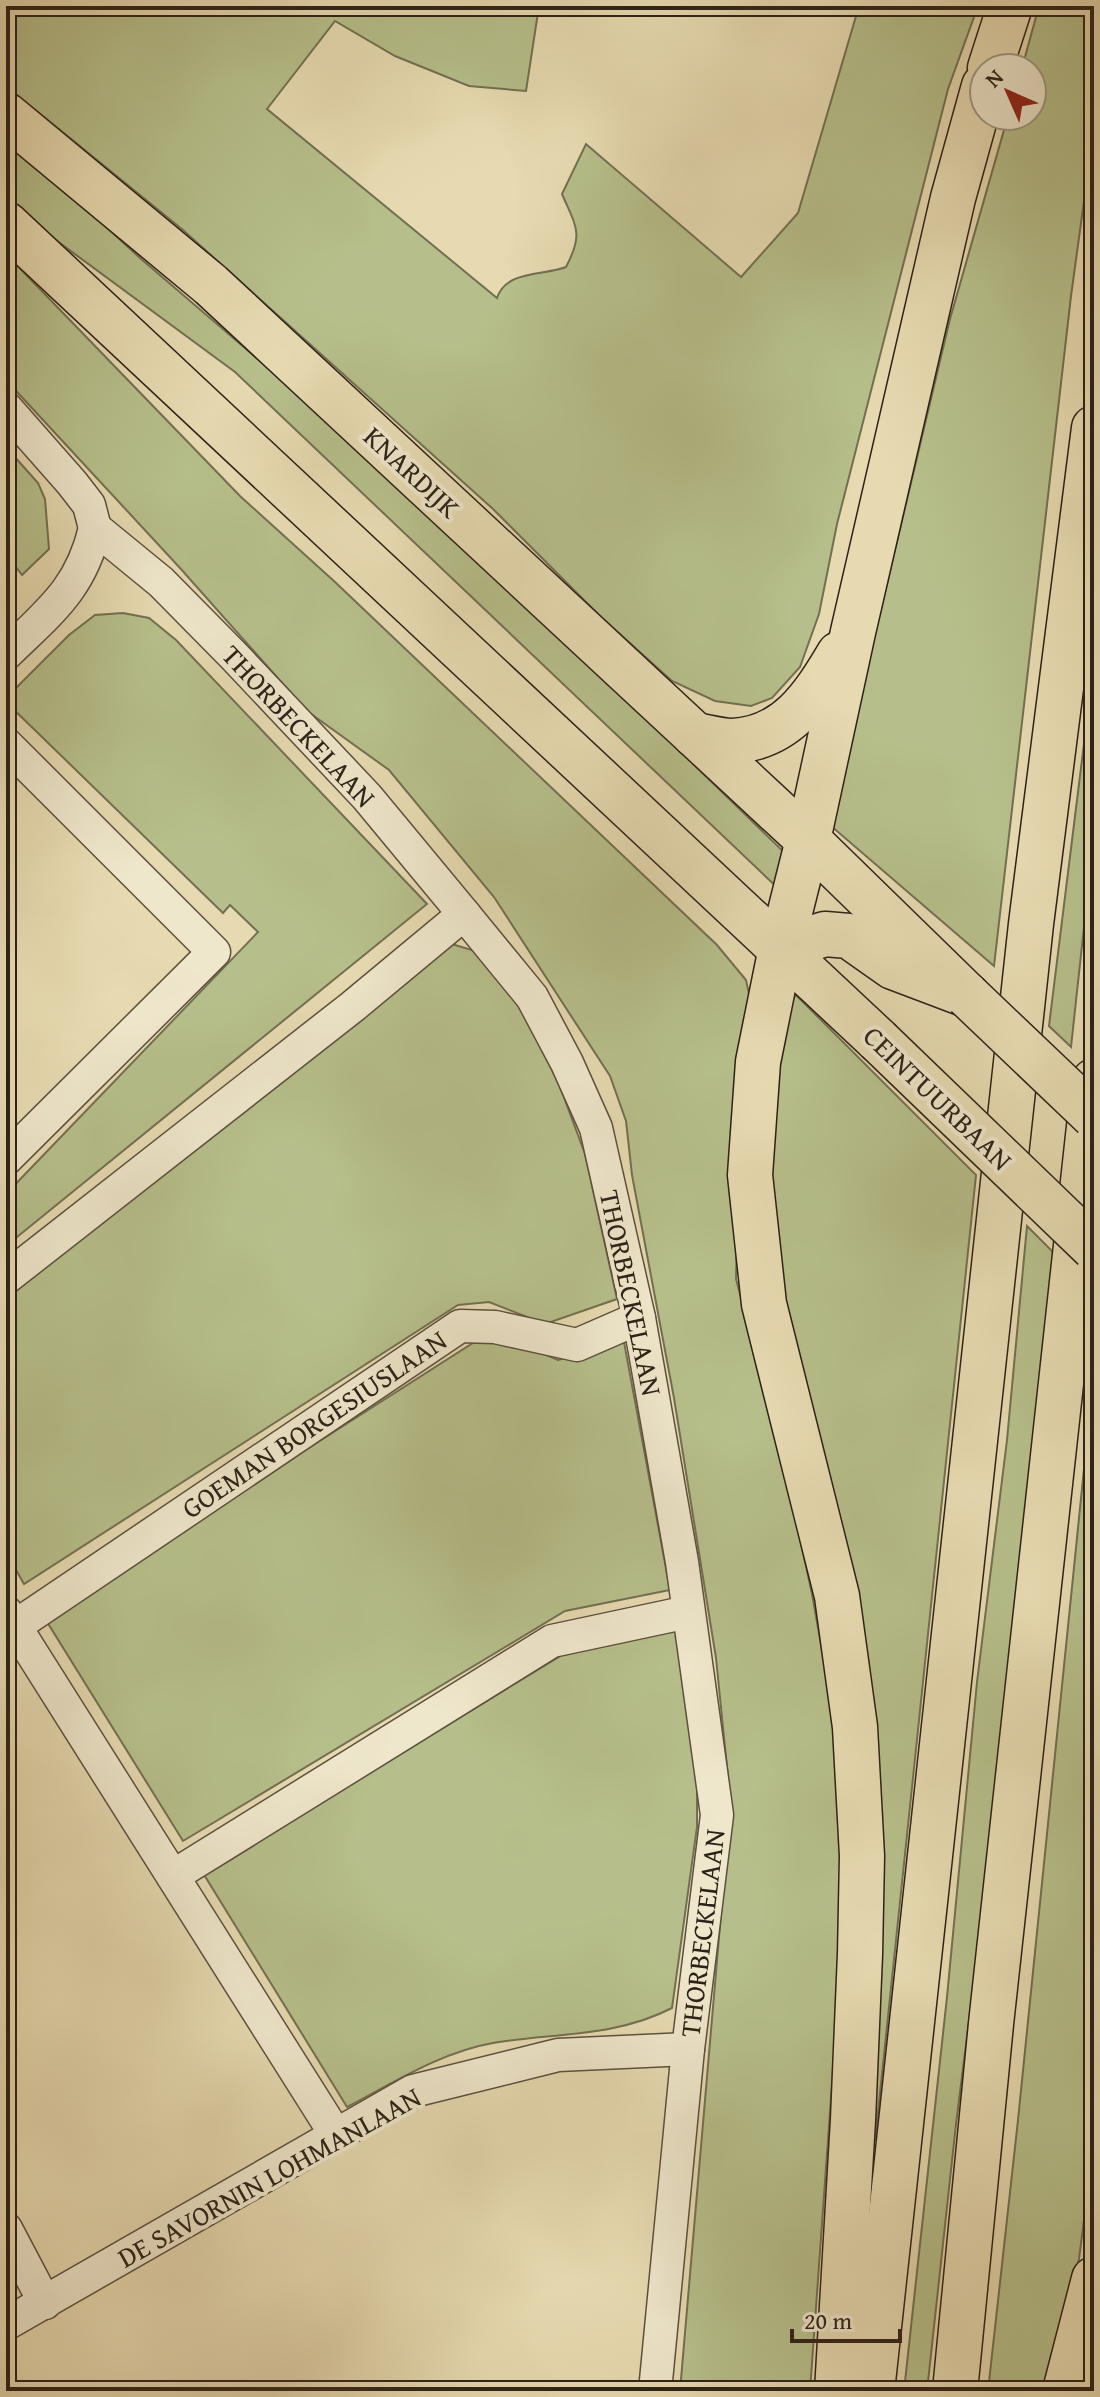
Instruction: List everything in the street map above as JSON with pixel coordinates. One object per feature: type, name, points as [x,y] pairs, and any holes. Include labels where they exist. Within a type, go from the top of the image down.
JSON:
[{"type":"main road","points":[[995,52],[1010,6]]},
{"type":"main road","name":"KNARDIJK","points":[[6,115],[211,285],[808,840]]},
{"type":"main road","points":[[837,2391],[853,2120],[862,1856],[855,1727],[837,1596],[764,1304],[750,1175],[758,1062],[781,948],[953,198],[971,132]]},
{"type":"main road","points":[[6,224],[781,948]]},
{"type":"main road","points":[[872,2391],[1029,940],[1094,428]]},
{"type":"main road","points":[[695,735],[733,741],[755,736],[789,720],[802,710],[819,688],[853,632]]},
{"type":"main road","points":[[808,840],[896,948],[967,995],[1094,1116]]},
{"type":"main road","points":[[781,948],[825,934],[849,936],[896,948]]},
{"type":"main road","name":"CEINTUURBAAN","points":[[781,948],[1094,1248]]},
{"type":"main road","points":[[955,2391],[991,2024],[1094,1081]]},
{"type":"main road","points":[[1065,2391],[1094,2279]]},
{"type":"street","name":"THORBECKELAAN","points":[[6,408],[89,505],[95,528],[161,582],[234,656],[367,797],[464,914],[532,997],[567,1063],[596,1128],[639,1318],[682,1562],[717,1815],[648,2387]]},
{"type":"street","points":[[6,654],[73,583],[89,554],[95,528]]},
{"type":"street","points":[[6,744],[214,952],[6,1159]]},
{"type":"street","points":[[6,1278],[352,1007],[464,914]]},
{"type":"street","name":"GOEMAN BORGESIUSLAAN","points":[[336,2135],[10,1619],[460,1326],[495,1327],[577,1345],[639,1318]]},
{"type":"street","points":[[173,1876],[552,1641],[688,1612]]},
{"type":"street","name":"DE SAVORNIN LOHMANLAAN","points":[[6,2324],[413,2091],[558,2055],[688,2049]]},
{"type":"street","points":[[6,2229],[45,2303]]},
{"type":"green space","points":[[6,6],[539,6],[526,91],[469,86],[395,56],[335,21],[267,109],[497,298],[508,283],[517,278],[566,267],[575,246],[576,230],[562,194],[586,144],[741,277],[798,213],[859,6],[978,6],[948,89],[837,524],[819,614],[800,667],[772,698],[751,706],[715,701],[672,681],[601,617],[493,509],[183,230],[6,86]]},
{"type":"green space","points":[[1039,6],[1094,6],[1094,128],[1071,296],[994,966],[824,820],[875,634],[950,319],[1003,132],[1048,132],[1048,52],[1026,52]]},
{"type":"green space","points":[[6,135],[140,258],[302,397],[654,726],[790,858],[783,893],[235,372],[49,235],[6,195]]},
{"type":"green space","points":[[6,254],[240,496],[335,582],[717,945],[746,980],[753,1012],[738,1186],[736,1279],[780,1446],[812,1594],[832,1707],[843,1860],[836,2028],[810,2391],[680,2391],[726,1856],[729,1787],[716,1658],[674,1398],[632,1175],[626,1121],[610,1076],[494,897],[389,770],[307,711],[6,380]]},
{"type":"green space","points":[[6,447],[38,483],[45,499],[49,549],[22,575],[6,554]]},
{"type":"green space","points":[[123,613],[149,618],[176,640],[427,904],[6,1246],[6,1194],[258,932],[230,905],[223,913],[6,702],[6,698],[69,635],[95,615]]},
{"type":"green space","points":[[1094,663],[1094,835],[1071,1047],[1049,1026]]},
{"type":"green space","points":[[445,942],[482,953],[524,1014],[559,1084],[585,1154],[617,1299],[545,1324],[489,1302],[458,1305],[24,1584],[6,1552],[6,1293]]},
{"type":"green space","points":[[796,995],[976,1175],[875,2141],[877,1968],[763,1170],[779,1016]]},
{"type":"green space","points":[[1027,1226],[1053,1252],[1000,1775],[956,2124],[927,2391],[904,2391],[947,1997],[977,1682],[1007,1440]]},
{"type":"green space","points":[[505,1338],[558,1360],[624,1342],[670,1590],[565,1611],[183,1841],[44,1617],[473,1343]]},
{"type":"green space","points":[[1094,1370],[1094,2160],[1079,2259],[1044,2391],[988,2391],[1018,2120]]},
{"type":"green space","points":[[676,1626],[697,1759],[697,1827],[672,2008],[607,2029],[474,2047],[418,2069],[347,2107],[203,1873],[572,1649]]}]
